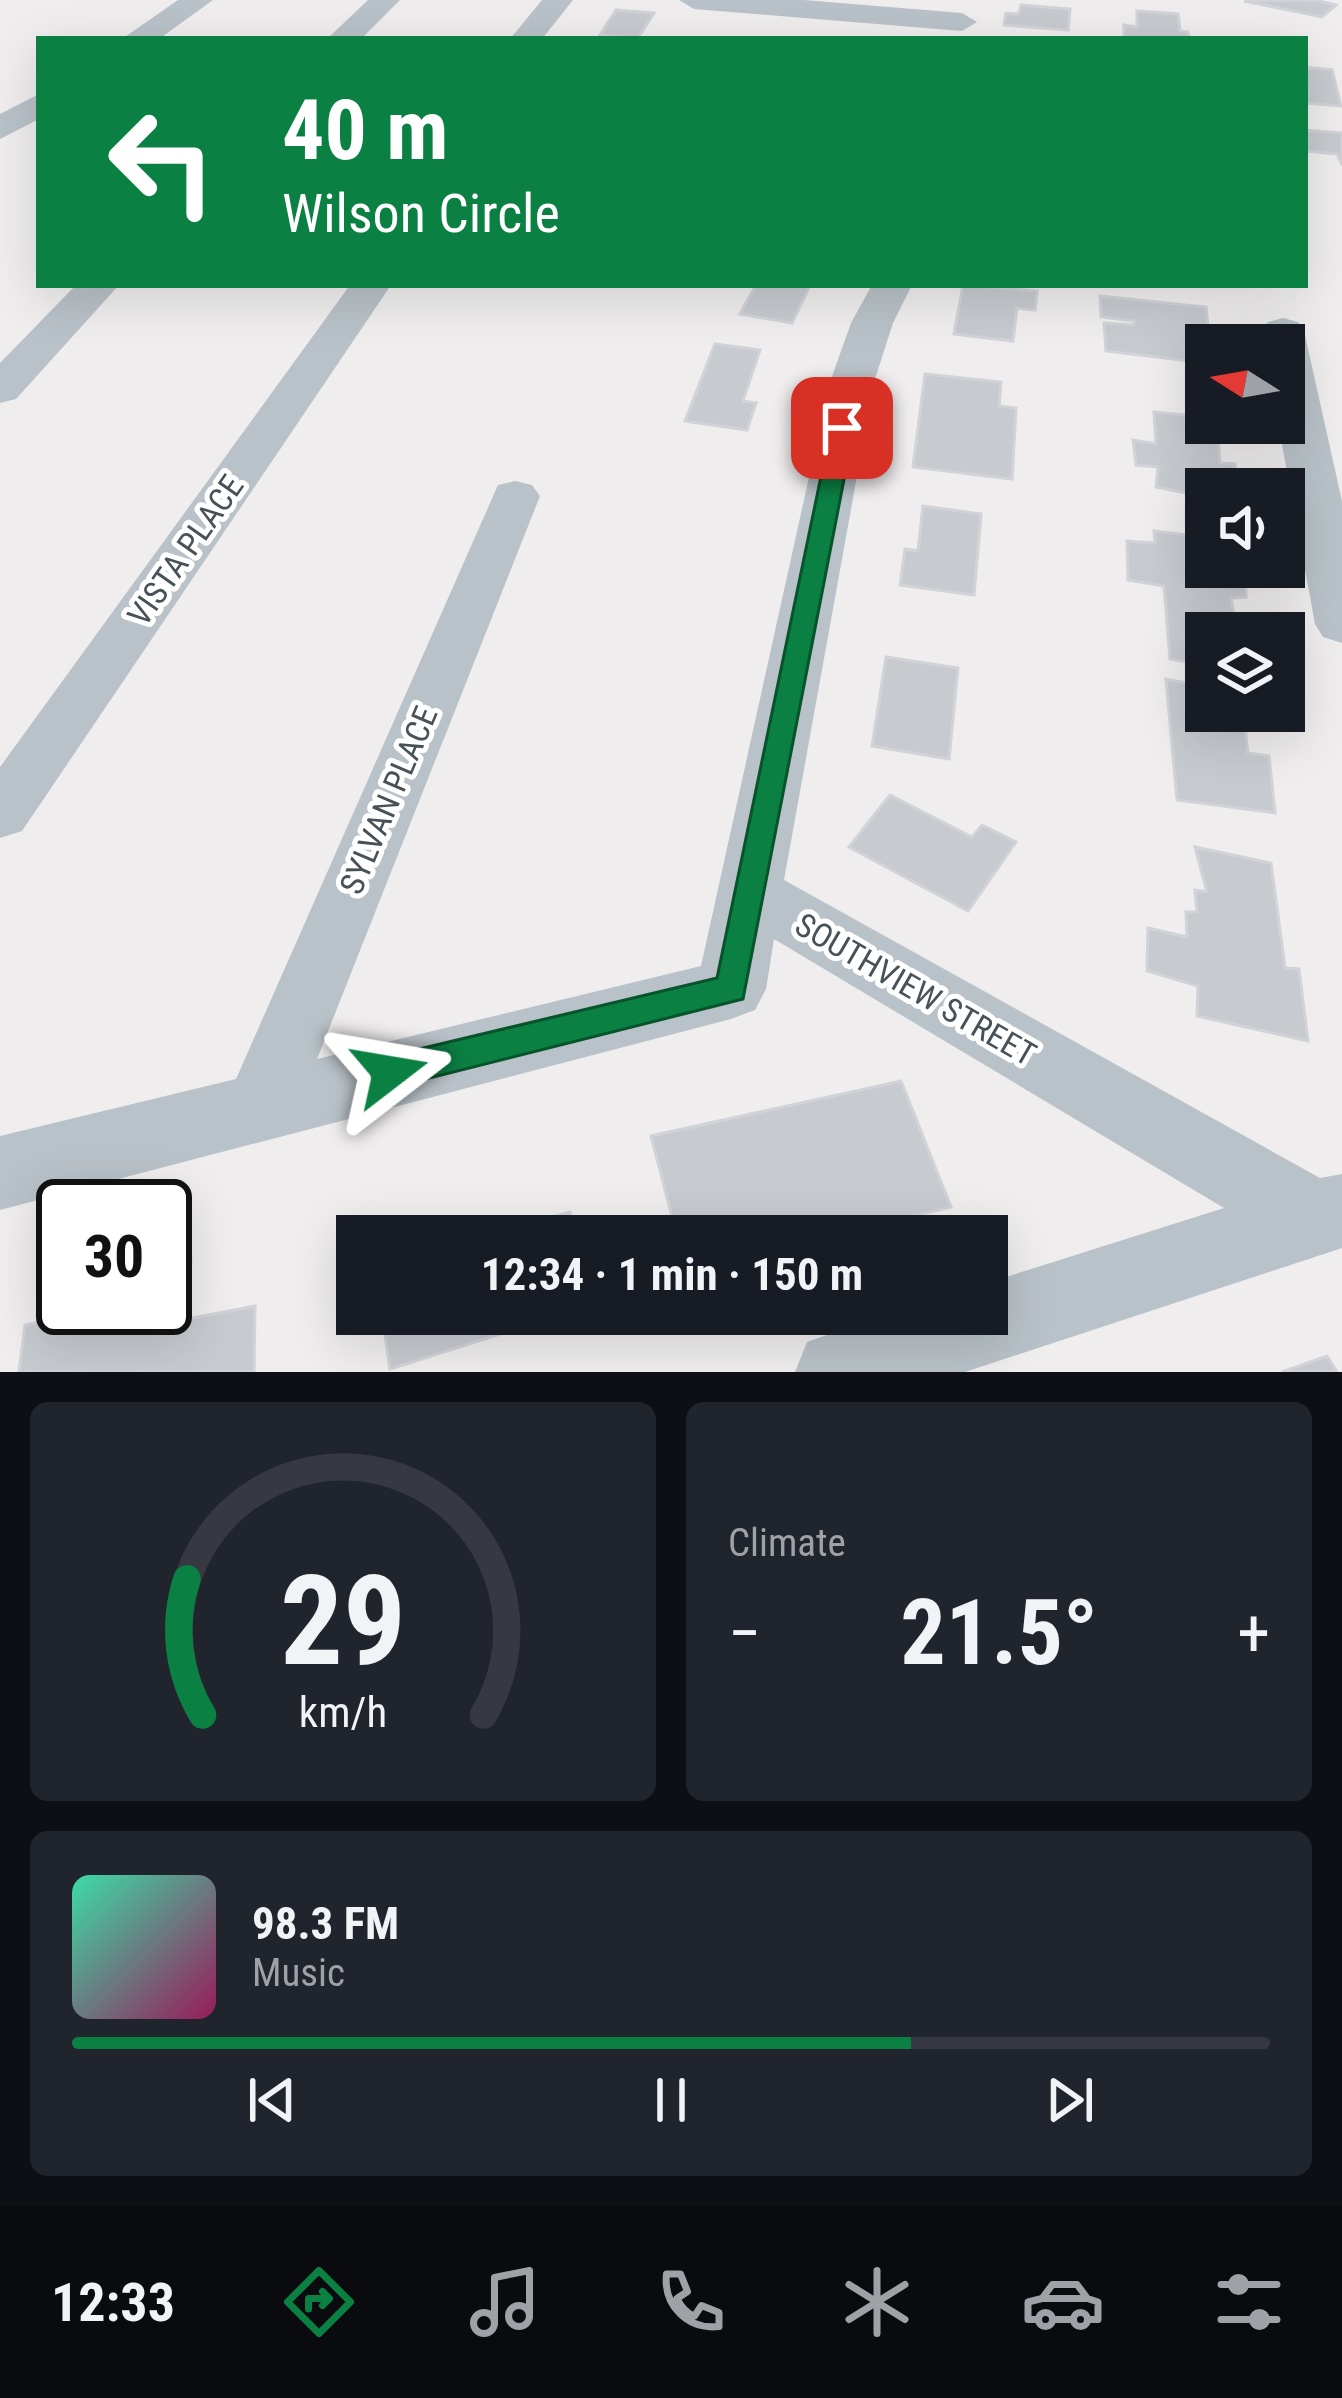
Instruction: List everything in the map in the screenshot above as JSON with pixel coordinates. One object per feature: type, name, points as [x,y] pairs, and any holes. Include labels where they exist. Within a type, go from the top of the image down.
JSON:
[{"type":"street","points":[[143,36],[198,0]]},
{"type":"street","points":[[346,36],[385,0]]},
{"type":"street","points":[[528,36],[558,0]]},
{"type":"street","points":[[694,0],[963,20]]},
{"type":"street","points":[[0,129],[36,106]]},
{"type":"street","points":[[0,389],[96,288]]},
{"type":"street","name":"VISTA PLACE","points":[[0,814],[369,288]]},
{"type":"street","points":[[0,1174],[731,988],[852,382],[872,323],[890,288]]},
{"type":"street","points":[[1305,440],[1342,624]]},
{"type":"street","name":"SYLVAN PLACE","points":[[262,1104],[515,496]]},
{"type":"street","name":"SOUTHVIEW STREET","points":[[749,892],[1328,1214]]},
{"type":"street","points":[[837,1372],[1328,1214]]},
{"type":"building","points":[[1314,0],[1336,5],[1322,17],[1244,1]]},
{"type":"building","points":[[1021,5],[1070,9],[1068,30],[1004,25],[1006,13],[1019,14]]},
{"type":"building","points":[[616,10],[654,13],[639,36],[600,35]]},
{"type":"building","points":[[1137,11],[1178,14],[1180,31],[1189,36],[1124,36],[1124,25],[1137,27]]},
{"type":"building","points":[[1308,67],[1332,70],[1341,106],[1308,103]]},
{"type":"building","points":[[1308,130],[1342,133],[1342,165],[1337,154],[1308,151]]},
{"type":"building","points":[[754,288],[809,288],[792,323],[740,314]]},
{"type":"building","points":[[962,288],[1037,291],[1035,310],[1017,308],[1013,341],[954,334]]},
{"type":"building","points":[[1100,296],[1206,307],[1208,324],[1185,324],[1185,360],[1106,351],[1104,323],[1134,325],[1134,321],[1101,317]]},
{"type":"building","points":[[715,344],[760,350],[743,401],[756,403],[747,430],[685,421]]},
{"type":"building","points":[[925,374],[1001,382],[999,406],[1016,408],[1012,479],[913,467]]},
{"type":"building","points":[[1154,412],[1185,415],[1185,444],[1219,444],[1220,463],[1235,464],[1235,468],[1185,468],[1185,493],[1156,487],[1158,467],[1136,465],[1133,440],[1156,444]]},
{"type":"building","points":[[923,506],[981,514],[974,595],[900,585],[905,549],[918,551]]},
{"type":"building","points":[[1154,531],[1185,535],[1185,588],[1246,588],[1246,597],[1231,598],[1233,612],[1185,612],[1185,662],[1170,659],[1164,586],[1128,580],[1127,541],[1155,543]]},
{"type":"building","points":[[886,657],[958,668],[949,759],[872,746]]},
{"type":"building","points":[[1166,679],[1185,683],[1185,732],[1246,732],[1248,753],[1269,756],[1275,813],[1177,800]]},
{"type":"building","points":[[890,795],[972,837],[982,825],[1016,842],[968,911],[849,847]]},
{"type":"building","points":[[1195,847],[1271,863],[1285,968],[1299,969],[1308,1041],[1197,1016],[1198,986],[1147,971],[1148,928],[1187,937],[1186,912],[1197,912],[1195,890],[1207,892]]},
{"type":"building","points":[[901,1081],[951,1207],[917,1215],[672,1215],[651,1136]]},
{"type":"building","points":[[255,1306],[254,1372],[19,1372],[25,1325],[36,1323],[36,1335],[192,1335],[192,1318]]},
{"type":"building","points":[[385,1335],[497,1335],[390,1369]]},
{"type":"building","points":[[1327,1356],[1337,1372],[1282,1372]]},
{"type":"route","points":[[390,1072],[731,988],[842,428]]}]
